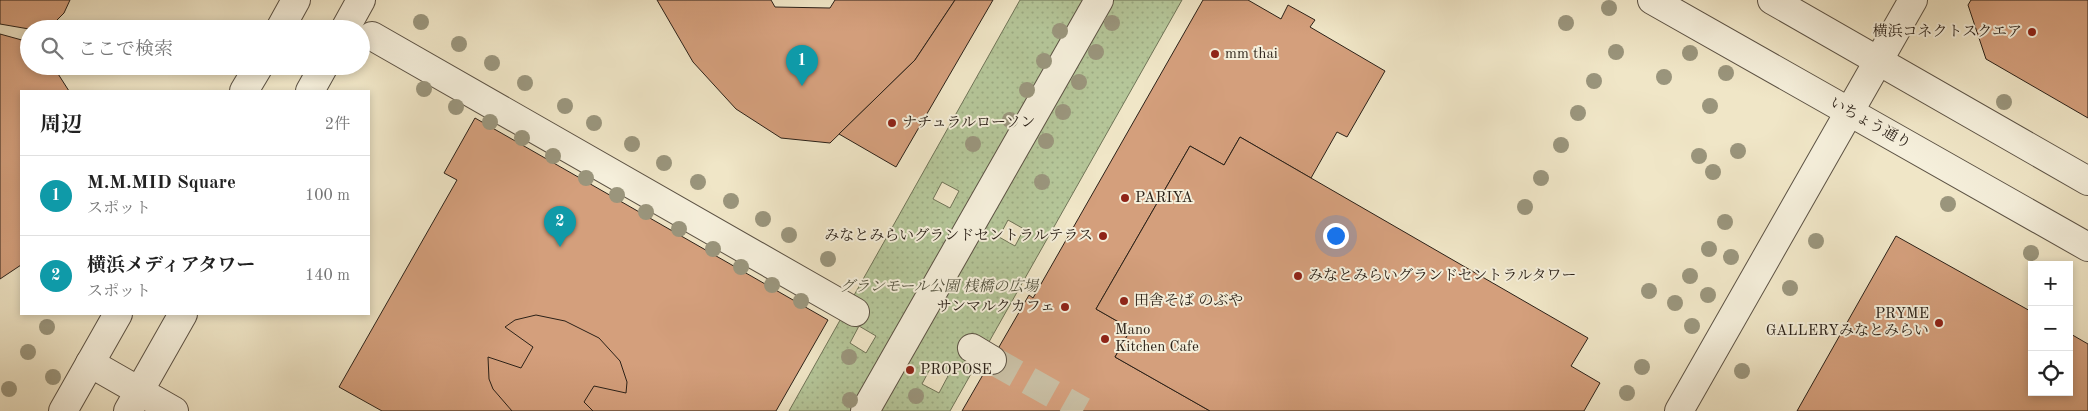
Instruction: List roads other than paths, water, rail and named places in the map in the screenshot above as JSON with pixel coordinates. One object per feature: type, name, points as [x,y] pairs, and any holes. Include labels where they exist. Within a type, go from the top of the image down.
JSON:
[{"type":"street","points":[[285,20],[296,0]]},
{"type":"street","points":[[350,20],[362,0]]},
{"type":"street","points":[[865,411],[1099,0]]},
{"type":"street","name":"いちょう通り","points":[[1652,0],[2088,247]]},
{"type":"street","points":[[1772,0],[2088,182]]},
{"type":"street","points":[[1679,411],[1913,0]]},
{"type":"street","points":[[372,36],[856,312]]},
{"type":"street","points":[[245,90],[253,75]]},
{"type":"street","points":[[311,90],[319,75]]},
{"type":"street","points":[[63,411],[117,315]]},
{"type":"street","points":[[133,401],[182,315]]},
{"type":"street","points":[[90,363],[133,401],[174,411]]},
{"type":"tunnel","points":[[992,360],[1083,411]]},
{"type":"place","name":"横浜コネクトスクエア","points":[[2032,32]]},
{"type":"place","name":"mm thai","points":[[1215,54]]},
{"type":"place","name":"M.M.MID Square","points":[[802,86]]},
{"type":"place","name":"ナチュラルローソン","points":[[892,123]]},
{"type":"place","name":"PARIYA","points":[[1125,198]]},
{"type":"place","name":"みなとみらいグランドセントラルテラス","points":[[1103,236]]},
{"type":"place","name":"横浜メディアタワー","points":[[560,247]]},
{"type":"place","name":"みなとみらいグランドセントラルタワー","points":[[1298,276]]},
{"type":"place","name":"田舎そば のぶや","points":[[1124,301]]},
{"type":"place","name":"サンマルクカフェ","points":[[1065,307]]},
{"type":"place","name":"PRYME GALLERYみなとみらい","points":[[1939,323]]},
{"type":"place","name":"Mano Kitchen Cafe","points":[[1105,339]]},
{"type":"place","name":"PROPOSE","points":[[910,370]]},
{"type":"park label","name":"グランモール公園 桟橋の広場","points":[[939,287]]}]
